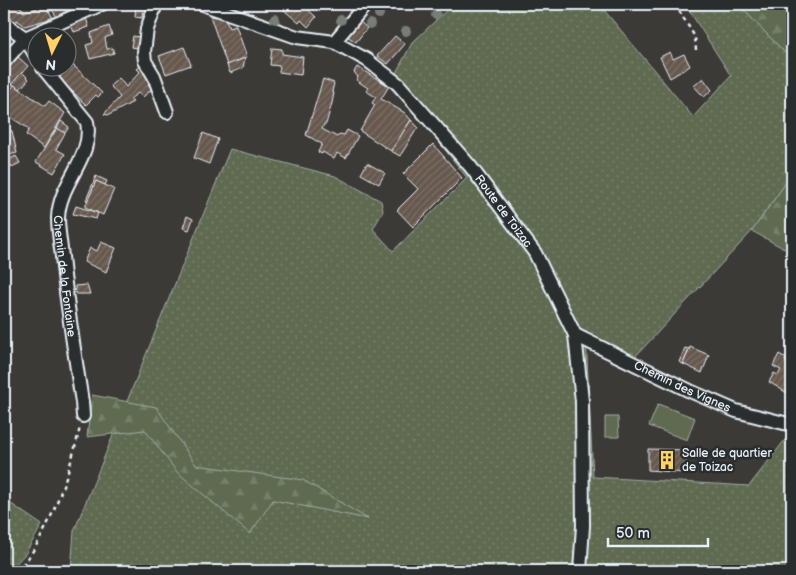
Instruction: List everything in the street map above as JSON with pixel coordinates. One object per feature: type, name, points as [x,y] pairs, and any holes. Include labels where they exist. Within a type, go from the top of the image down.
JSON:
[{"type":"street","points":[[4,62],[25,38],[102,4]]},
{"type":"street","points":[[156,4],[147,29],[144,52],[145,61],[154,76],[167,112]]},
{"type":"street","name":"Route de Toizac","points":[[202,4],[297,36],[334,42],[367,60],[398,84],[470,166],[535,253],[575,335],[582,401],[583,526],[580,571]]},
{"type":"street","points":[[334,42],[366,4]]},
{"type":"street","points":[[4,22],[25,38],[28,43]]},
{"type":"street","name":"Chemin de la Fontaine","points":[[52,78],[87,122],[89,132],[84,154],[62,193],[58,218],[68,316],[83,416]]},
{"type":"street","name":"Chemin des Vignes","points":[[575,335],[690,391],[736,411],[792,425]]},
{"type":"path","points":[[675,4],[695,37],[696,50]]},
{"type":"path","points":[[16,571],[33,550],[53,510],[74,452],[83,416]]},
{"type":"green space","points":[[453,4],[599,4],[693,117],[731,76],[685,4],[738,4],[792,60],[792,174],[752,231],[632,360],[586,337],[593,477],[749,486],[792,431],[792,571],[71,571],[74,531],[230,149],[335,176],[381,201],[383,211],[373,229],[393,251],[467,178],[429,129],[389,86],[412,43]]},
{"type":"green space","points":[[738,4],[792,4],[792,60]]},
{"type":"green space","points":[[792,174],[792,253],[752,231]]},
{"type":"green space","points":[[92,395],[156,407],[196,465],[303,480],[368,519],[273,500],[250,534],[177,472],[145,430],[87,437]]},
{"type":"green space","points":[[658,404],[695,418],[687,440],[649,426]]},
{"type":"green space","points":[[605,417],[618,417],[619,437],[605,437]]},
{"type":"green space","points":[[4,499],[42,525],[25,554],[9,571],[4,571]]},
{"type":"building","points":[[4,4],[14,4],[23,9],[23,12],[45,6],[44,4],[53,4],[47,8],[53,18],[25,26],[17,20],[13,25],[4,19]]},
{"type":"building","points":[[53,4],[74,4],[57,17],[52,10],[49,12],[47,8]]},
{"type":"building","points":[[136,4],[143,4],[142,18],[135,17]]},
{"type":"building","points":[[277,4],[302,4],[316,17],[308,27],[301,20],[299,23]]},
{"type":"building","points":[[210,16],[225,18],[229,28],[236,26],[247,57],[227,65]]},
{"type":"building","points":[[86,18],[89,27],[78,31],[78,28],[72,28],[71,25]]},
{"type":"building","points":[[359,21],[367,28],[356,42],[347,36]]},
{"type":"building","points":[[109,26],[112,35],[105,38],[107,49],[113,48],[114,53],[90,59],[86,45],[93,43],[91,33]]},
{"type":"building","points":[[133,36],[139,37],[138,48],[131,47]]},
{"type":"building","points":[[395,36],[405,44],[388,64],[377,56]]},
{"type":"building","points":[[184,47],[191,65],[166,74],[159,56]]},
{"type":"building","points":[[272,48],[282,49],[282,54],[303,57],[301,75],[279,72],[280,66],[270,65]]},
{"type":"building","points":[[670,52],[673,59],[684,54],[690,66],[670,78],[660,57]]},
{"type":"building","points":[[17,56],[28,66],[11,85],[4,79],[4,71]]},
{"type":"building","points":[[245,58],[243,68],[230,73],[227,65]]},
{"type":"building","points":[[141,65],[153,80],[148,84],[152,89],[143,97],[138,93],[130,99],[133,102],[109,115],[104,114],[120,97],[111,85],[119,78],[126,87],[140,72],[137,69]]},
{"type":"building","points":[[357,67],[389,86],[381,99],[405,113],[411,120],[391,151],[360,131],[375,105],[372,103],[376,97],[366,91],[368,88],[356,80],[358,77],[354,72]]},
{"type":"building","points":[[78,70],[102,93],[98,97],[96,95],[86,105],[59,78],[78,78]]},
{"type":"building","points":[[22,72],[29,79],[20,89],[12,84]]},
{"type":"building","points":[[703,78],[712,90],[704,97],[694,86]]},
{"type":"building","points":[[323,79],[334,83],[332,92],[334,93],[326,124],[324,124],[322,129],[337,137],[340,134],[344,135],[347,130],[358,136],[346,158],[337,153],[334,159],[323,152],[322,154],[318,152],[322,144],[306,135]]},
{"type":"building","points":[[14,85],[45,106],[49,101],[65,113],[44,148],[26,135],[29,129],[4,113],[4,107],[10,98],[7,96]]},
{"type":"building","points":[[411,120],[418,127],[400,156],[391,151]]},
{"type":"building","points":[[61,121],[69,127],[65,133],[57,128]]},
{"type":"building","points":[[4,128],[12,131],[17,153],[4,156]]},
{"type":"building","points":[[57,128],[65,133],[56,149],[65,154],[54,173],[36,162]]},
{"type":"building","points":[[203,133],[218,139],[209,164],[194,158]]},
{"type":"building","points":[[433,144],[462,178],[413,227],[397,210],[418,189],[403,174]]},
{"type":"building","points":[[16,156],[20,163],[12,167],[8,160]]},
{"type":"building","points":[[367,163],[385,173],[379,184],[361,174]]},
{"type":"building","points":[[96,176],[107,181],[105,185],[96,181],[88,201],[86,200]]},
{"type":"building","points":[[96,181],[114,189],[103,215],[85,207]]},
{"type":"building","points":[[76,206],[98,213],[96,219],[73,214]]},
{"type":"building","points":[[187,216],[193,219],[189,230],[183,228]]},
{"type":"building","points":[[101,242],[116,248],[106,272],[84,262],[90,248],[97,251]]},
{"type":"building","points":[[87,285],[90,294],[76,294],[75,286]]},
{"type":"building","points":[[690,347],[709,355],[702,373],[683,364]]},
{"type":"building","points":[[685,348],[689,349],[683,364],[679,362]]},
{"type":"building","points":[[779,354],[792,365],[792,396],[769,382],[774,373],[778,375],[781,370],[773,366]]},
{"type":"building","name":"Salle de quartier de Toizac","points":[[648,449],[687,450],[686,473],[648,470]]},
{"type":"place","name":"Salle de quartier de Toizac","points":[[667,460]]}]
